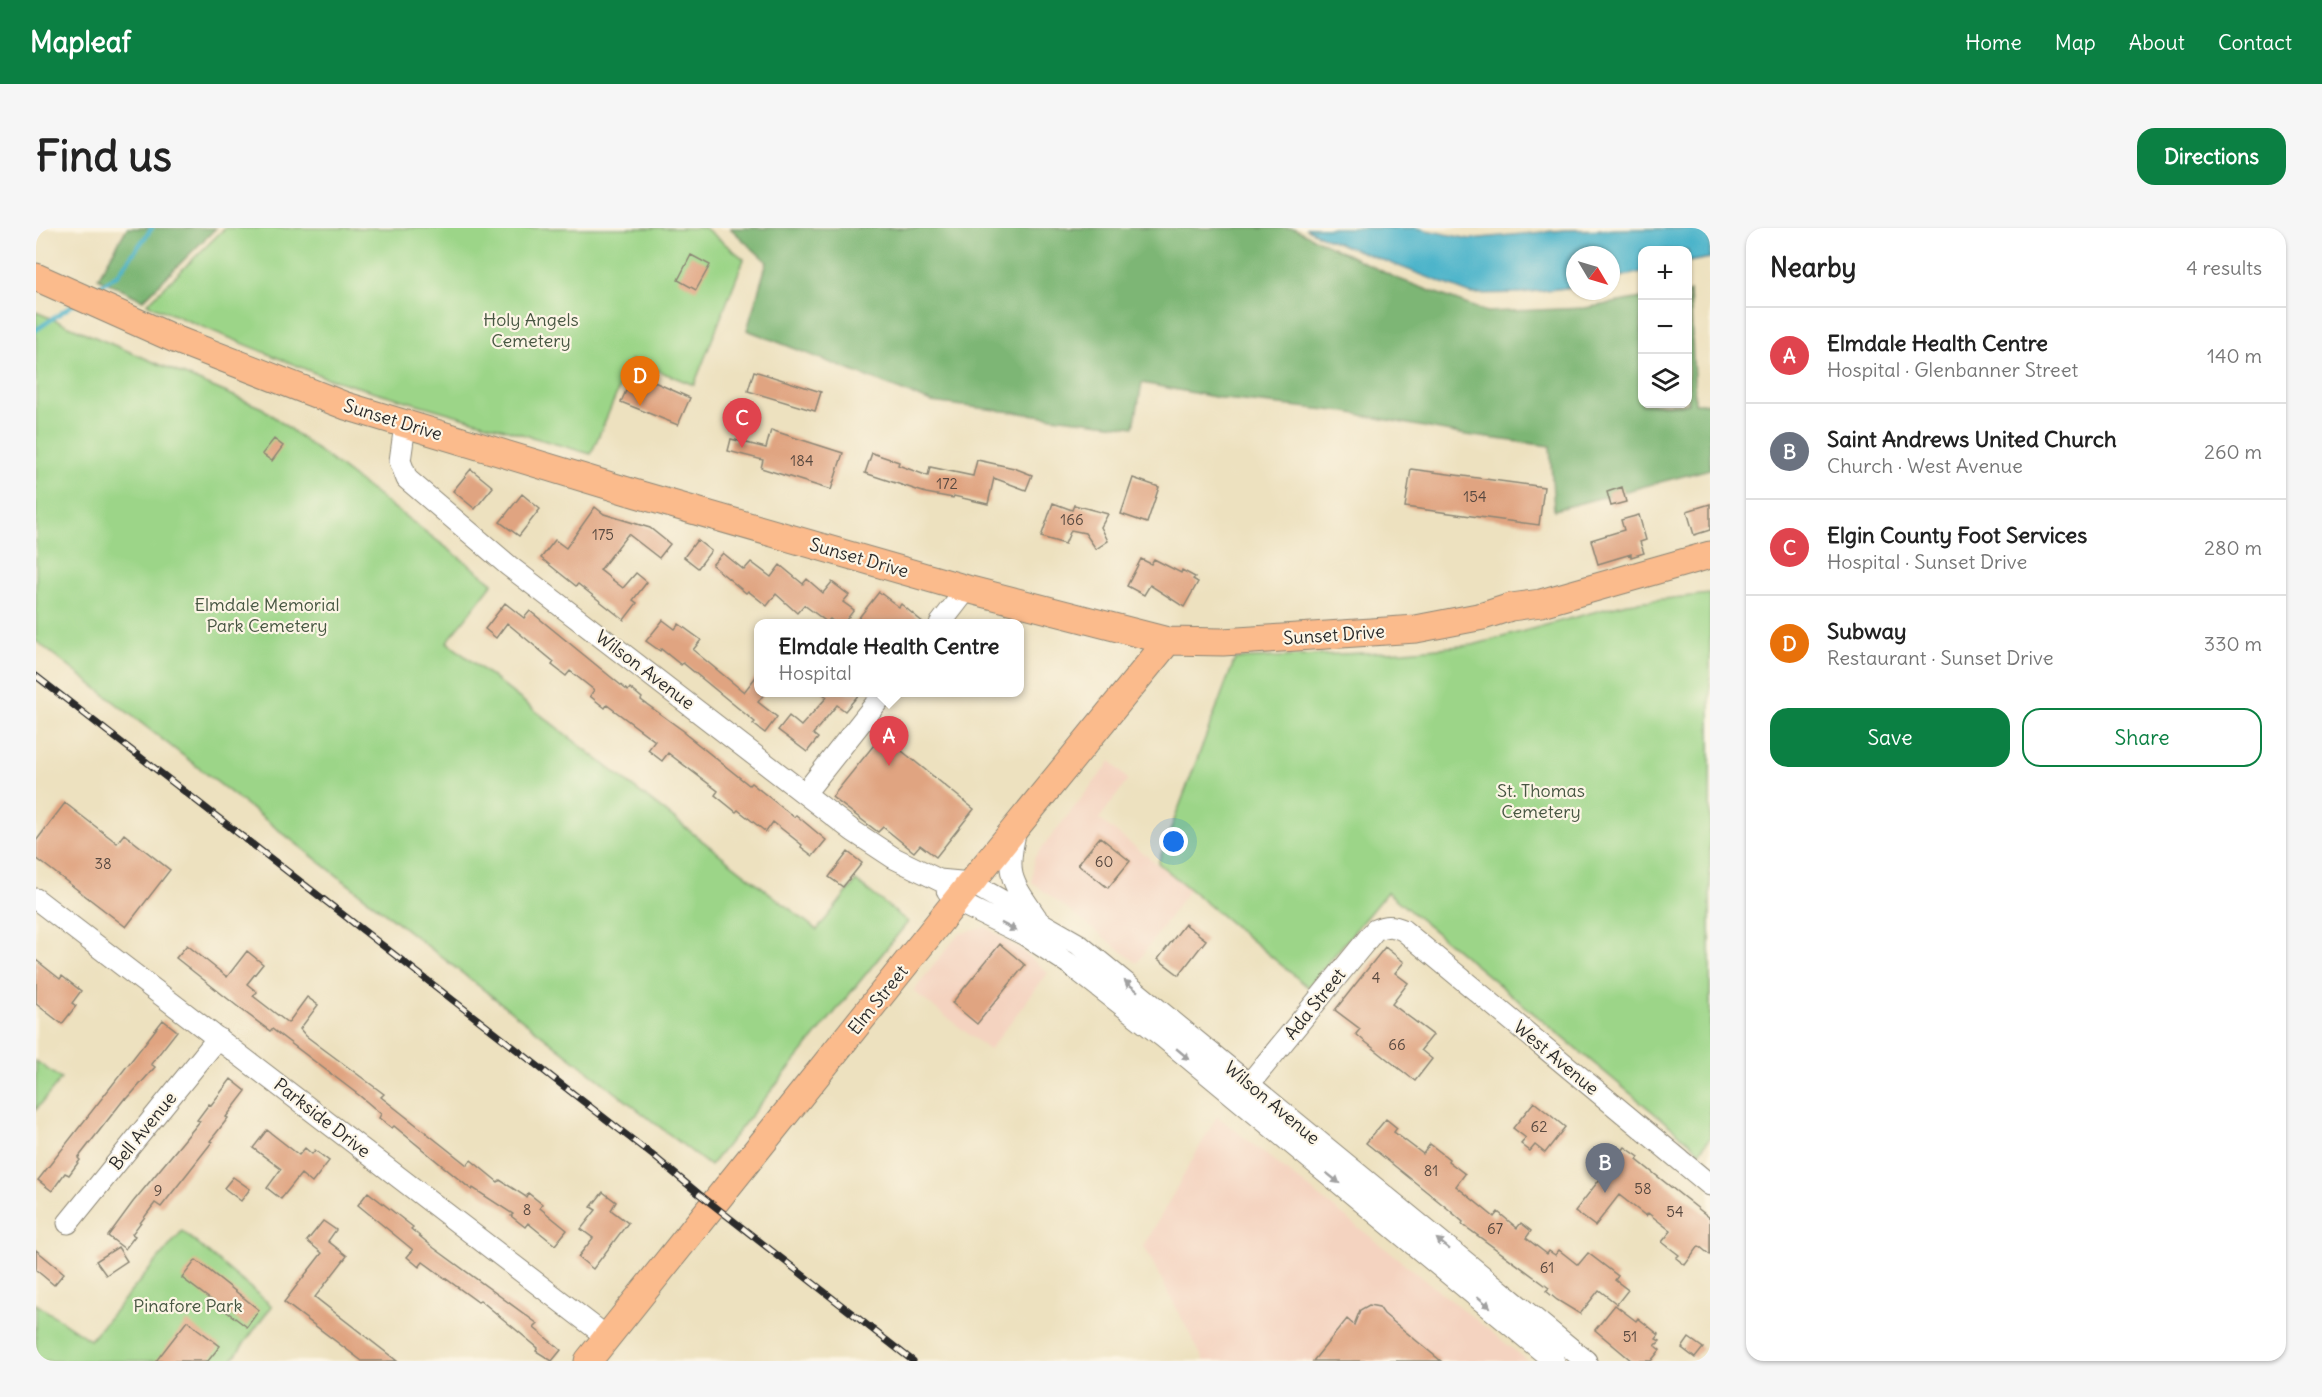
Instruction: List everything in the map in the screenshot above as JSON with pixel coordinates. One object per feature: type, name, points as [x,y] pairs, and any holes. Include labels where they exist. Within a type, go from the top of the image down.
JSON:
[{"type":"main road","name":"Sunset Drive","points":[[36,277],[188,344],[346,406],[405,425],[967,589],[1168,641],[1223,642],[1416,629],[1541,603],[1710,555]]},
{"type":"main road","name":"Elm Street","points":[[588,1361],[1168,641]]},
{"type":"street","name":"Wilson Avenue","points":[[405,425],[400,461],[407,479],[509,566],[853,831],[894,858],[964,892],[1038,920],[1078,944],[1169,1030],[1243,1092],[1395,1216],[1586,1361]]},
{"type":"street","points":[[944,619],[967,589]]},
{"type":"street","points":[[806,793],[882,697]]},
{"type":"street","points":[[1016,829],[1010,855],[1010,873],[1038,920]]},
{"type":"street","name":"Wilson Avenue","points":[[964,892],[1169,1030]]},
{"type":"street","name":"Parkside Drive","points":[[36,899],[607,1337]]},
{"type":"street","name":"Ada Street","points":[[1243,1092],[1375,930],[1389,926],[1403,930]]},
{"type":"street","name":"West Avenue","points":[[1403,930],[1710,1185]]},
{"type":"street","name":"Bell Avenue","points":[[68,1223],[218,1038]]},
{"type":"street","name":"Wilson Avenue","points":[[1395,1216],[1554,1361]]},
{"type":"shaded area","points":[[1111,761],[1128,780],[1099,819],[1189,889],[1137,963],[1032,882],[1034,858]]},
{"type":"shaded area","points":[[986,927],[1024,952],[1048,973],[989,1050],[913,991],[959,934]]},
{"type":"shaded area","points":[[1217,1116],[1528,1361],[1204,1361],[1144,1246]]},
{"type":"green space","points":[[127,228],[216,228],[143,300],[98,278]]},
{"type":"green space","name":"Holy Angels Cemetery","points":[[225,228],[705,228],[744,259],[694,385],[631,360],[591,454],[327,378],[147,304]]},
{"type":"green space","points":[[730,228],[1293,228],[1396,278],[1487,312],[1585,308],[1638,299],[1638,408],[1692,408],[1692,336],[1695,403],[1710,403],[1710,469],[1554,510],[1550,446],[1466,435],[1346,412],[1225,399],[1142,383],[1134,427],[931,402],[747,330],[767,262]]},
{"type":"green space","name":"Elmdale Memorial Park Cemetery","points":[[36,312],[262,408],[493,583],[447,642],[817,930],[856,881],[908,922],[710,1166],[36,641]]},
{"type":"green space","name":"St. Thomas Cemetery","points":[[1710,594],[1710,1138],[1700,1151],[1387,892],[1308,987],[1158,863],[1235,659],[1405,651],[1473,645],[1627,603]]},
{"type":"green space","points":[[36,1061],[61,1079],[36,1110]]},
{"type":"green space","name":"Pinafore Park","points":[[182,1231],[272,1306],[231,1361],[36,1361],[36,1304],[90,1340]]},
{"type":"water","points":[[1305,228],[1416,228],[1470,239],[1565,230],[1710,228],[1710,258],[1692,261],[1692,246],[1638,246],[1638,273],[1620,277],[1620,246],[1566,246],[1566,288],[1520,293],[1472,294],[1325,238]]},
{"type":"building","points":[[691,255],[710,265],[696,290],[678,280]]},
{"type":"building","points":[[754,371],[821,392],[815,411],[748,391]]},
{"type":"building","points":[[634,373],[690,398],[678,425],[621,402]]},
{"type":"building","points":[[771,430],[843,453],[831,490],[761,468],[763,460],[728,451],[731,439],[766,448]]},
{"type":"building","points":[[274,439],[283,446],[272,461],[262,454]]},
{"type":"building","points":[[872,453],[899,462],[898,465],[928,476],[930,467],[973,476],[977,460],[1014,468],[1032,475],[1026,490],[994,478],[988,504],[954,496],[953,498],[926,493],[865,473]]},
{"type":"building","points":[[471,469],[493,487],[475,509],[453,491]]},
{"type":"building","points":[[1411,469],[1544,487],[1539,525],[1405,507]]},
{"type":"building","points":[[1133,478],[1159,487],[1147,523],[1121,514]]},
{"type":"building","points":[[1622,487],[1626,502],[1611,506],[1607,492]]},
{"type":"building","points":[[522,494],[540,509],[519,536],[500,522]]},
{"type":"building","points":[[1053,503],[1072,510],[1074,505],[1108,514],[1101,527],[1108,541],[1096,549],[1085,533],[1071,530],[1065,544],[1041,537]]},
{"type":"building","points":[[1710,504],[1710,530],[1694,535],[1687,511]]},
{"type":"building","points":[[595,507],[604,514],[650,528],[670,544],[659,558],[628,534],[600,570],[623,588],[636,573],[647,582],[633,600],[637,603],[624,620],[541,558],[555,540],[566,548]]},
{"type":"building","points":[[1639,515],[1646,540],[1640,542],[1644,553],[1631,557],[1631,554],[1598,564],[1591,540],[1624,530],[1621,520]]},
{"type":"building","points":[[697,540],[711,551],[698,568],[684,557]]},
{"type":"building","points":[[723,553],[744,570],[751,562],[771,577],[780,565],[803,584],[807,579],[823,593],[832,582],[849,595],[843,602],[854,610],[847,619],[823,619],[804,605],[797,613],[776,594],[767,606],[748,591],[746,593],[712,565]]},
{"type":"building","points":[[1141,559],[1151,564],[1154,559],[1181,573],[1182,570],[1195,577],[1193,579],[1198,582],[1184,607],[1150,585],[1144,595],[1127,586]]},
{"type":"building","points":[[879,592],[899,607],[901,604],[919,619],[858,619]]},
{"type":"building","points":[[505,603],[524,618],[530,611],[628,691],[630,688],[642,698],[641,700],[685,732],[749,785],[751,783],[794,817],[796,815],[826,840],[813,856],[773,822],[766,832],[738,810],[736,812],[715,795],[718,791],[668,753],[662,761],[648,750],[655,741],[607,705],[605,708],[590,696],[594,690],[570,671],[566,676],[552,665],[554,662],[507,623],[496,638],[485,629]]},
{"type":"building","points":[[663,620],[675,629],[679,624],[701,640],[693,650],[744,692],[754,679],[754,697],[762,697],[758,702],[777,717],[765,733],[753,724],[755,722],[683,663],[681,665],[661,649],[660,651],[646,641]]},
{"type":"building","points":[[827,697],[857,697],[845,711],[837,705],[813,734],[818,738],[807,752],[778,730],[789,716],[801,726]]},
{"type":"building","points":[[882,735],[974,809],[936,857],[920,845],[914,852],[883,827],[878,832],[832,797]]},
{"type":"building","points":[[65,803],[117,843],[124,834],[170,870],[126,927],[36,858],[36,841]]},
{"type":"building","points":[[1100,837],[1130,861],[1108,888],[1078,864]]},
{"type":"building","points":[[848,852],[862,863],[843,887],[829,877]]},
{"type":"building","points":[[1185,924],[1206,940],[1179,975],[1158,959]]},
{"type":"building","points":[[1000,944],[1025,965],[977,1024],[952,1003]]},
{"type":"building","points":[[187,945],[227,977],[247,951],[263,964],[247,984],[257,992],[253,996],[288,1023],[307,997],[318,1005],[300,1029],[306,1036],[384,1094],[381,1097],[467,1165],[471,1160],[498,1182],[500,1180],[526,1197],[528,1193],[542,1204],[540,1208],[567,1230],[555,1245],[528,1223],[525,1227],[511,1216],[513,1214],[473,1188],[472,1190],[394,1126],[392,1128],[379,1118],[381,1114],[360,1096],[272,1029],[270,1031],[242,1010],[176,958]]},
{"type":"building","points":[[1385,947],[1404,962],[1395,973],[1408,983],[1392,1004],[1433,1035],[1421,1050],[1432,1059],[1415,1081],[1356,1034],[1360,1029],[1335,1010]]},
{"type":"building","points":[[36,960],[60,979],[62,976],[81,991],[72,1003],[76,1006],[62,1024],[36,1004]]},
{"type":"building","points":[[163,1020],[177,1031],[151,1064],[155,1067],[127,1099],[125,1098],[78,1158],[80,1160],[69,1175],[65,1173],[52,1191],[38,1180]]},
{"type":"building","points":[[231,1079],[246,1091],[210,1141],[212,1142],[161,1207],[155,1203],[132,1234],[135,1236],[125,1249],[108,1236],[200,1121],[197,1120],[209,1104],[211,1105]]},
{"type":"building","points":[[1534,1102],[1565,1127],[1545,1153],[1535,1145],[1530,1151],[1521,1144],[1526,1138],[1513,1128]]},
{"type":"building","points":[[1386,1119],[1397,1128],[1394,1132],[1423,1154],[1430,1144],[1449,1159],[1448,1161],[1465,1174],[1456,1186],[1494,1217],[1498,1212],[1517,1228],[1521,1223],[1531,1231],[1526,1238],[1547,1254],[1549,1251],[1555,1255],[1559,1250],[1578,1265],[1588,1253],[1618,1276],[1615,1280],[1628,1290],[1617,1304],[1599,1290],[1580,1314],[1557,1300],[1546,1291],[1549,1288],[1462,1224],[1463,1222],[1447,1208],[1366,1143]]},
{"type":"building","points":[[267,1130],[299,1155],[305,1148],[312,1154],[315,1150],[329,1161],[312,1183],[301,1174],[281,1199],[267,1188],[281,1169],[253,1148]]},
{"type":"building","points":[[1625,1147],[1639,1157],[1637,1160],[1710,1218],[1710,1255],[1699,1246],[1685,1265],[1676,1258],[1679,1255],[1662,1242],[1671,1231],[1648,1213],[1646,1216],[1619,1195],[1595,1226],[1575,1211]]},
{"type":"building","points":[[233,1177],[250,1189],[241,1201],[224,1188]]},
{"type":"building","points":[[368,1192],[413,1227],[411,1229],[434,1248],[538,1324],[534,1328],[561,1350],[552,1361],[536,1351],[538,1348],[480,1300],[478,1302],[423,1262],[419,1267],[407,1257],[413,1250],[358,1205]]},
{"type":"building","points":[[603,1192],[616,1202],[611,1210],[628,1223],[593,1269],[578,1257],[593,1238],[581,1229],[596,1210],[591,1207]]},
{"type":"building","points":[[323,1221],[336,1230],[328,1241],[347,1256],[315,1297],[397,1361],[362,1361],[284,1302],[322,1253],[307,1241]]},
{"type":"building","points":[[118,1247],[127,1261],[106,1275],[96,1261]]},
{"type":"building","points":[[36,1250],[64,1273],[54,1285],[36,1270]]},
{"type":"building","points":[[196,1260],[259,1310],[247,1327],[182,1278]]},
{"type":"building","points":[[1369,1305],[1379,1307],[1384,1314],[1441,1361],[1313,1361],[1347,1319],[1354,1325],[1360,1310]]},
{"type":"building","points":[[1615,1305],[1636,1321],[1638,1318],[1659,1335],[1656,1339],[1660,1341],[1655,1346],[1660,1350],[1651,1361],[1632,1361],[1595,1330]]},
{"type":"building","points":[[187,1321],[220,1346],[208,1361],[156,1361]]},
{"type":"building","points":[[1689,1338],[1703,1348],[1695,1358],[1682,1348]]},
{"type":"waterway","points":[[91,292],[118,274],[152,228]]},
{"type":"waterway","points":[[36,330],[74,304]]},
{"type":"railway","points":[[36,676],[913,1361]]},
{"type":"place","name":"Subway","points":[[640,406]]},
{"type":"place","name":"Elgin County Foot Services","points":[[742,448]]},
{"type":"place","name":"Elmdale Health Centre","points":[[889,766]]},
{"type":"place","name":"Saint Andrews United Church","points":[[1605,1193]]}]
